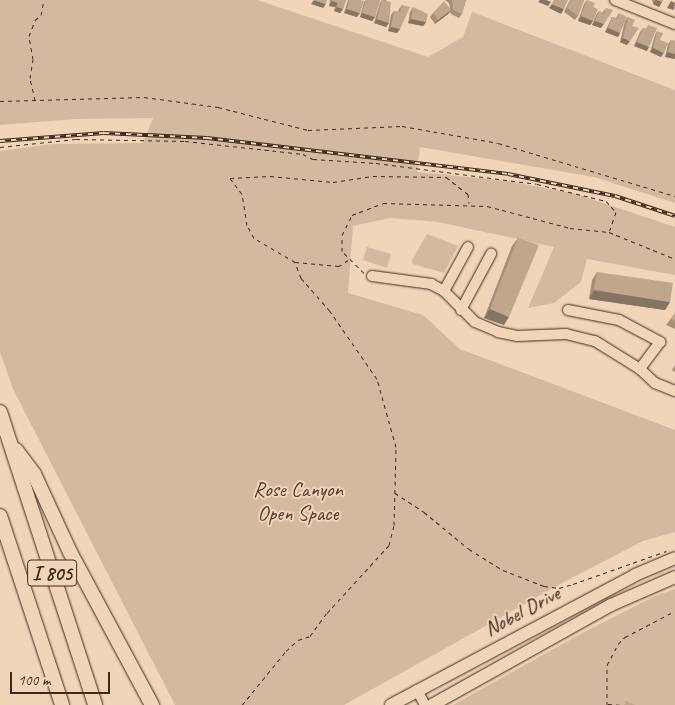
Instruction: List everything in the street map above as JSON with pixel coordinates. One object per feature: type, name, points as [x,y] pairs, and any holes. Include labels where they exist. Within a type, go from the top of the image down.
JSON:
[{"type":"highway","name":"I 805","points":[[0,412],[95,705]]},
{"type":"highway","points":[[9,440],[34,474],[70,552],[152,705]]},
{"type":"highway","name":"I 805","points":[[0,516],[62,705]]},
{"type":"main road","name":"Nobel Drive","points":[[391,705],[673,554]]},
{"type":"main road","name":"Nobel Drive","points":[[432,705],[612,605],[675,577]]},
{"type":"street","points":[[615,0],[675,24]]},
{"type":"street","points":[[444,291],[468,247]]},
{"type":"street","points":[[461,310],[491,254]]},
{"type":"street","points":[[372,276],[431,284],[444,291],[475,322],[498,332],[517,336],[566,334],[595,341],[640,369],[655,383],[675,391]]},
{"type":"street","points":[[568,310],[619,320],[660,342],[640,369]]},
{"type":"street","points":[[417,690],[425,705]]},
{"type":"path","points":[[35,101],[30,78],[33,59],[29,36],[35,20],[42,15],[44,0]]},
{"type":"path","points":[[0,101],[144,97],[218,107],[308,130],[402,126],[507,146],[675,196]]},
{"type":"path","points":[[0,148],[76,140],[185,141],[303,154],[313,160],[376,163],[537,184],[606,202],[616,212],[609,232]]},
{"type":"path","points":[[348,260],[339,266],[295,262],[254,238],[247,225],[242,194],[230,178],[270,176],[333,182],[373,176],[446,177],[468,194],[469,203]]},
{"type":"path","points":[[372,276],[348,260],[342,251],[342,235],[347,221],[360,209],[383,203],[469,203],[570,228],[609,232],[675,259]]},
{"type":"path","points":[[242,705],[286,651],[298,640],[310,636],[327,612],[389,545],[395,493],[396,447],[377,379],[330,311],[302,278],[295,262]]},
{"type":"path","points":[[395,493],[424,512],[468,549],[503,570],[544,586],[559,588],[673,554]]},
{"type":"path","points":[[624,705],[607,704],[608,665],[618,644],[625,637],[675,611]]},
{"type":"green space","name":"Rose Canyon Open Space","points":[[0,0],[257,0],[428,57],[463,37],[472,12],[675,90],[675,203],[594,177],[420,147],[417,172],[509,181],[576,194],[675,227],[675,275],[587,259],[581,282],[554,303],[528,308],[554,247],[438,222],[390,218],[353,226],[348,293],[423,315],[460,349],[675,430],[675,532],[643,541],[564,582],[344,705],[175,705],[13,389],[0,352],[0,151],[52,144],[143,143],[153,118],[75,119],[0,125]]},
{"type":"green space","points":[[427,234],[458,246],[444,273],[413,264],[412,260]]},
{"type":"green space","points":[[367,247],[391,254],[387,268],[363,260]]},
{"type":"green space","points":[[675,589],[675,705],[453,705],[584,632],[655,596]]},
{"type":"building","points":[[314,0],[327,0],[326,4]]},
{"type":"building","points":[[332,0],[346,0],[343,9],[337,7],[338,3]]},
{"type":"building","points":[[349,0],[364,1],[360,13],[347,9]]},
{"type":"building","points":[[366,0],[380,0],[375,17],[362,13]]},
{"type":"building","points":[[382,0],[391,2],[389,23],[377,19]]},
{"type":"building","points":[[452,0],[466,0],[462,14],[453,10]]},
{"type":"building","points":[[554,0],[568,0],[564,9],[552,4]]},
{"type":"building","points":[[571,0],[584,0],[578,16],[567,8]]},
{"type":"building","points":[[587,0],[595,3],[593,7],[598,9],[593,21],[581,16]]},
{"type":"building","points":[[444,1],[451,10],[438,20],[433,13]]},
{"type":"building","points":[[402,5],[410,7],[400,29],[391,27],[394,11],[400,12]]},
{"type":"building","points":[[413,7],[428,14],[426,22],[411,19]]},
{"type":"building","points":[[606,8],[613,10],[604,24],[595,21],[599,11],[604,13]]},
{"type":"building","points":[[619,13],[627,17],[620,33],[608,28],[612,17],[617,19]]},
{"type":"building","points":[[628,17],[635,20],[632,26],[639,28],[630,41],[623,38]]},
{"type":"building","points":[[648,25],[657,28],[649,47],[637,42],[643,28],[647,29]]},
{"type":"building","points":[[657,31],[663,33],[660,40],[668,43],[664,53],[653,48]]},
{"type":"building","points":[[671,40],[675,41],[675,54],[668,52]]},
{"type":"building","points":[[518,238],[539,245],[509,317],[490,309]]},
{"type":"building","points":[[597,272],[673,283],[670,302],[594,290]]},
{"type":"building","points":[[675,313],[675,321],[671,319]]},
{"type":"building","points":[[626,701],[635,705],[624,705]]},
{"type":"railway","points":[[0,141],[104,133],[207,138],[508,174],[615,196],[675,216]]}]
